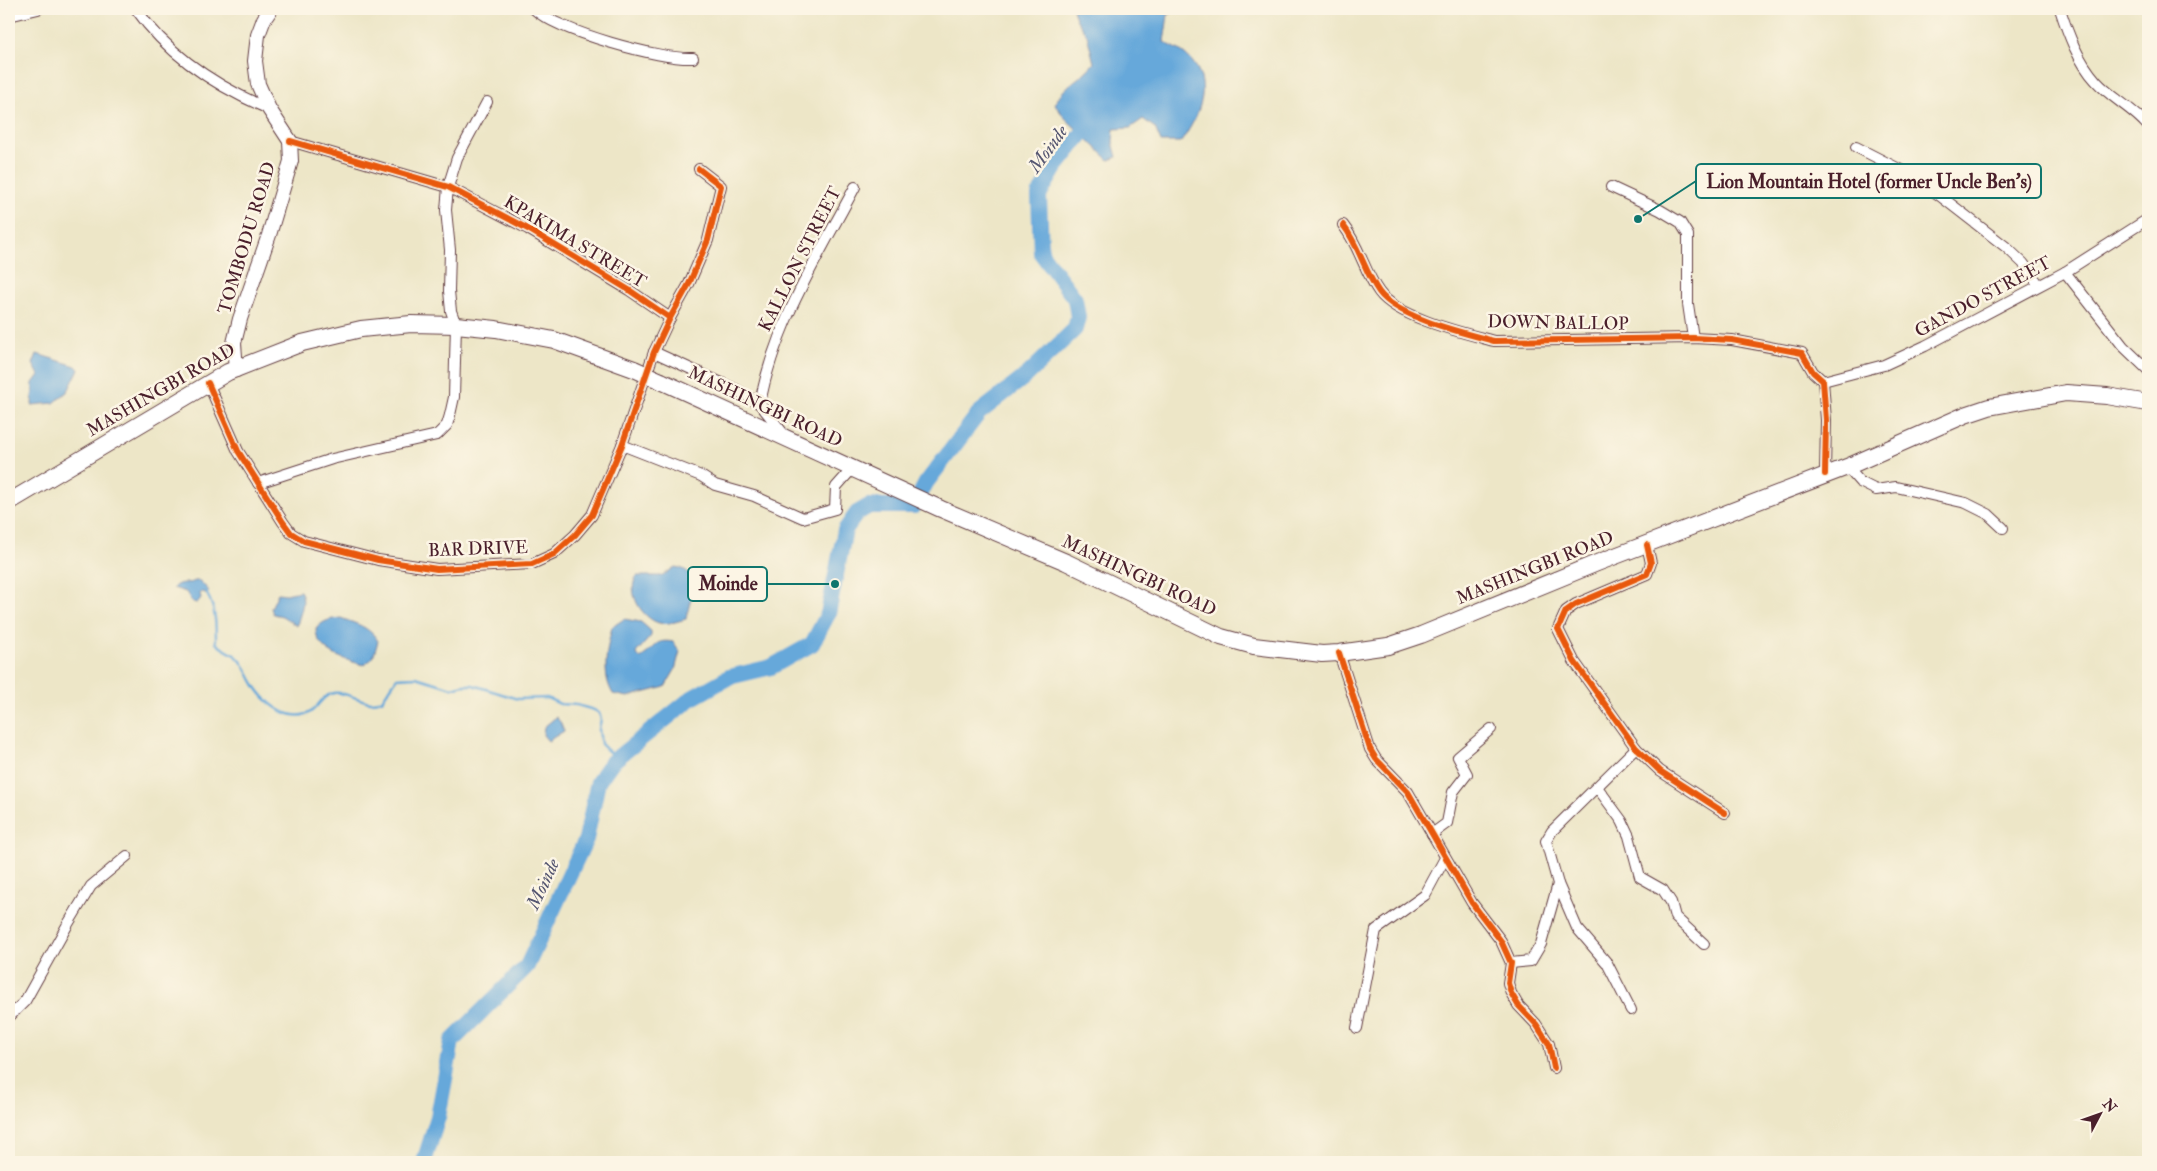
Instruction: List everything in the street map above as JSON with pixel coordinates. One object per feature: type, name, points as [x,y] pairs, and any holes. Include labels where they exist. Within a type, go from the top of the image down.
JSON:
[{"type":"main road","points":[[271,9],[264,19],[258,35],[255,61],[258,84],[269,109],[290,141]]},
{"type":"main road","name":"TOMBODU ROAD","points":[[236,370],[234,344],[236,335],[291,161],[290,141]]},
{"type":"main road","name":"MASHINGBI ROAD","points":[[9,502],[208,383],[253,361],[302,343],[361,329],[412,324],[456,325],[496,329],[554,340],[634,369],[941,509],[1066,562],[1221,637],[1254,646],[1322,654],[1388,646],[1421,635],[1597,563],[1847,466],[1965,415],[2019,400],[2049,395],[2082,393],[2148,403]]},
{"type":"street","points":[[9,16],[38,9]]},
{"type":"street","points":[[136,9],[148,25],[164,41],[202,73],[236,95],[269,109]]},
{"type":"street","points":[[534,9],[548,18],[608,42],[668,57],[693,58]]},
{"type":"street","points":[[2060,9],[2072,44],[2086,68],[2097,82],[2148,126]]},
{"type":"street","points":[[258,483],[332,459],[437,435],[443,430],[450,415],[454,397],[456,325],[451,311],[449,291],[450,250],[446,210],[448,187],[457,158],[487,102]]},
{"type":"street","name":"KPAKIMA STREET","points":[[290,141],[448,187],[528,229],[600,272],[670,318]]},
{"type":"street","points":[[1856,147],[1901,170],[1939,195],[2006,247],[2023,263],[2039,285]]},
{"type":"street","name":"BAR DRIVE","points":[[208,383],[238,450],[258,483],[291,533],[304,541],[325,548],[378,560],[437,569],[532,564],[554,554],[575,535],[592,515],[622,445],[654,352],[689,284],[708,240],[721,186],[699,169]]},
{"type":"street","name":"KALLON STREET","points":[[760,404],[764,381],[776,340],[805,278],[855,187]]},
{"type":"street","points":[[1611,188],[1660,210],[1680,222],[1688,235],[1688,304],[1693,338]]},
{"type":"street","name":"GANDO STREET","points":[[1823,381],[1884,365],[1981,317],[2064,272],[2146,223]]},
{"type":"street","name":"DOWN BALLOP","points":[[1343,225],[1352,236],[1369,274],[1385,298],[1390,303],[1439,325],[1494,341],[1693,338],[1732,340],[1802,353],[1813,372],[1823,381]]},
{"type":"street","points":[[2064,272],[2123,346],[2148,370]]},
{"type":"street","points":[[654,352],[737,390],[760,404],[787,438]]},
{"type":"street","points":[[1823,381],[1826,420],[1825,474]]},
{"type":"street","points":[[622,445],[701,476],[715,485],[754,496],[803,518],[835,509],[836,488],[852,468]]},
{"type":"street","points":[[1847,466],[1860,482],[1876,490],[1896,487],[1966,502],[1988,514],[2003,528]]},
{"type":"street","points":[[1647,545],[1651,563],[1647,574],[1576,604],[1566,611],[1558,629],[1574,661],[1636,748],[1660,771],[1726,813]]},
{"type":"street","points":[[1340,653],[1370,749],[1376,759],[1408,792],[1472,903],[1501,941],[1511,962],[1508,983],[1510,994],[1536,1024],[1549,1044],[1554,1068]]},
{"type":"street","points":[[1432,834],[1447,823],[1453,792],[1467,774],[1458,757],[1491,729]]},
{"type":"street","points":[[1631,1010],[1607,963],[1577,928],[1558,884],[1546,841],[1552,831],[1636,748]]},
{"type":"street","points":[[1597,787],[1622,821],[1629,836],[1640,878],[1663,890],[1671,902],[1675,917],[1704,944]]},
{"type":"street","points":[[9,1018],[25,1001],[68,924],[92,886],[127,856]]},
{"type":"street","points":[[1357,1028],[1376,930],[1425,895],[1445,858]]},
{"type":"street","points":[[1511,962],[1531,961],[1541,944],[1558,884]]},
{"type":"water","points":[[1073,9],[1180,9],[1168,15],[1164,42],[1183,52],[1195,64],[1202,86],[1202,98],[1199,109],[1181,142],[1161,142],[1155,128],[1143,119],[1130,128],[1114,129],[1113,142],[1117,157],[1109,160],[1064,117],[1055,104],[1063,92],[1094,63],[1087,35],[1076,19]]},
{"type":"water","points":[[37,354],[76,366],[79,369],[68,391],[54,403],[32,405],[33,383],[39,375],[33,364]]},
{"type":"water","points":[[675,567],[690,574],[692,580],[692,596],[686,619],[659,623],[646,616],[641,610],[634,596],[634,582],[637,576],[662,576]]},
{"type":"water","points":[[200,581],[209,591],[207,594],[200,593],[201,598],[197,603],[192,602],[186,592],[173,588],[181,583]]},
{"type":"water","points":[[300,591],[303,604],[297,626],[282,616],[273,614],[271,608],[278,593],[286,594]]},
{"type":"water","points":[[341,618],[371,632],[378,641],[373,658],[364,665],[333,654],[321,644],[317,637],[316,629],[321,624]]},
{"type":"water","points":[[624,619],[641,622],[651,631],[651,636],[636,653],[640,658],[658,643],[666,641],[673,642],[680,651],[675,670],[665,687],[628,697],[613,694],[607,678],[607,653],[612,627]]},
{"type":"water","points":[[556,717],[564,731],[548,741],[543,735],[544,727]]},
{"type":"waterway","name":"Moinde","points":[[424,1162],[438,1117],[452,1041],[527,966],[586,839],[598,782],[612,762],[692,698],[729,677],[771,667],[812,644],[828,614],[845,530],[857,513],[869,506],[914,506],[926,483],[979,413],[1026,376],[1075,329],[1078,317],[1075,299],[1041,253],[1039,195],[1055,168],[1081,135],[1099,120]]},
{"type":"waterway","points":[[207,594],[214,612],[216,643],[240,661],[258,690],[270,703],[291,715],[307,714],[314,710],[326,697],[334,693],[367,702],[382,700],[397,678],[416,677],[452,688],[473,685],[518,699],[547,698],[560,704],[577,705],[594,710],[599,713],[601,719],[599,729],[601,744],[616,759]]},
{"type":"cycle path","points":[[290,141],[448,187],[528,229],[629,290],[670,318]]},
{"type":"cycle path","points":[[208,383],[238,451],[291,533],[304,541],[378,560],[437,569],[532,564],[554,554],[575,535],[592,515],[622,445],[654,352],[689,284],[708,240],[721,186],[699,169]]},
{"type":"cycle path","points":[[1343,225],[1349,233],[1374,284],[1388,301],[1416,317],[1466,334],[1494,341],[1693,338],[1732,340],[1802,353],[1813,372],[1823,381],[1826,420],[1825,474]]},
{"type":"cycle path","points":[[1647,545],[1651,563],[1647,574],[1576,604],[1566,611],[1558,629],[1574,661],[1636,748],[1660,771],[1725,813]]},
{"type":"cycle path","points":[[1339,653],[1370,749],[1376,759],[1408,792],[1472,903],[1501,941],[1511,963],[1508,983],[1511,993],[1518,1005],[1536,1024],[1549,1044],[1554,1068]]},
{"type":"place","name":"Lion Mountain Hotel (former Uncle Ben's)","points":[[1638,219]]},
{"type":"place","name":"Moinde","points":[[835,584]]}]
